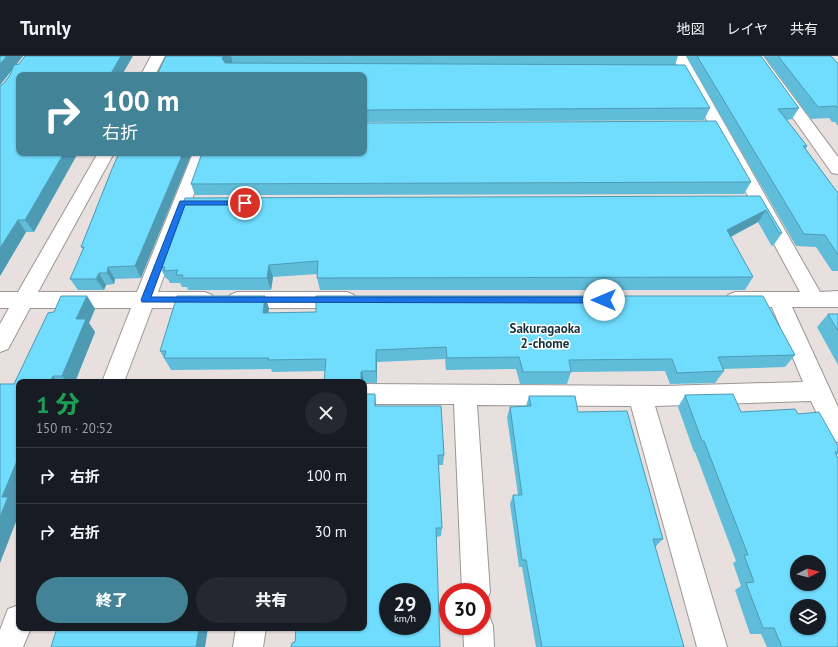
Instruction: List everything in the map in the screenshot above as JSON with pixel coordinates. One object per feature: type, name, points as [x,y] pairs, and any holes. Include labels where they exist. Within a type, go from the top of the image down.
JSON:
[{"type":"street","points":[[150,72],[158,56]]},
{"type":"street","points":[[679,56],[687,71],[710,126],[752,201],[814,299]]},
{"type":"street","points":[[756,56],[838,168]]},
{"type":"street","points":[[671,71],[687,71]]},
{"type":"street","points":[[0,343],[104,156]]},
{"type":"street","points":[[113,379],[145,300],[190,203],[201,156]]},
{"type":"street","points":[[715,300],[838,299]]},
{"type":"street","points":[[0,300],[367,300]]},
{"type":"street","points":[[778,300],[818,391],[838,431]]},
{"type":"street","points":[[367,394],[640,396],[818,391]]},
{"type":"street","points":[[465,395],[475,583]]},
{"type":"street","points":[[640,396],[712,647]]},
{"type":"street","points":[[8,647],[16,627]]},
{"type":"street","points":[[248,647],[250,631]]},
{"type":"street","points":[[478,635],[479,647]]},
{"type":"building","points":[[0,56],[7,56],[0,64]]},
{"type":"building","points":[[25,56],[121,56],[112,72],[16,72],[16,156],[62,156],[25,220],[18,220],[0,248],[0,86],[10,75],[14,65],[19,64]]},
{"type":"building","points":[[166,56],[223,56],[222,58],[225,63],[685,65],[710,108],[367,110],[367,72],[158,72]]},
{"type":"building","points":[[697,56],[761,56],[799,108],[778,109],[807,146],[803,146],[838,193],[838,255],[825,235],[804,234]]},
{"type":"building","points":[[778,56],[831,56],[838,64],[838,108],[836,106],[818,107]]},
{"type":"building","points":[[716,121],[751,182],[191,184],[201,156],[367,156],[367,123]]},
{"type":"building","points":[[118,156],[182,156],[135,266],[108,267],[107,273],[99,273],[96,279],[70,279],[84,247],[81,247]]},
{"type":"building","points":[[760,196],[782,233],[779,233],[766,210],[727,230],[753,277],[317,278],[318,261],[269,265],[267,278],[182,278],[183,275],[176,275],[178,270],[164,271],[165,267],[160,267],[161,265],[159,265],[185,198]]},
{"type":"building","points":[[61,296],[87,296],[76,319],[86,319],[62,376],[53,376],[52,379],[16,379],[48,313],[54,312]]},
{"type":"building","points":[[177,296],[265,296],[263,313],[316,312],[316,296],[763,296],[795,355],[718,357],[724,371],[677,373],[672,359],[569,360],[571,372],[523,372],[519,357],[447,358],[446,347],[376,350],[376,371],[362,371],[361,379],[324,379],[326,359],[268,360],[269,358],[164,358],[166,351],[160,351]]},
{"type":"building","points":[[828,314],[838,314],[838,331]]},
{"type":"building","points":[[16,380],[16,463],[2,497],[8,497],[0,517],[0,384],[14,384]]},
{"type":"building","points":[[367,394],[375,394],[375,406],[441,406],[444,455],[438,455],[442,528],[436,528],[440,647],[291,647],[292,643],[295,642],[296,631],[367,631]]},
{"type":"building","points":[[733,394],[741,412],[795,409],[798,414],[819,412],[838,446],[838,452],[835,452],[838,459],[838,647],[782,647],[774,628],[763,628],[746,583],[754,582],[744,555],[748,555],[704,441],[702,441],[685,395]]},
{"type":"building","points":[[529,396],[575,396],[578,412],[627,411],[663,539],[653,539],[684,647],[542,647],[526,560],[522,560],[513,495],[522,495],[510,407],[531,406]]},
{"type":"building","points":[[56,631],[199,631],[196,647],[51,647]]},
{"type":"district","name":"Sakuragaoka 2-chome","points":[[545,336]]},
{"type":"route","points":[[245,203],[182,203],[145,300],[604,300]]}]
